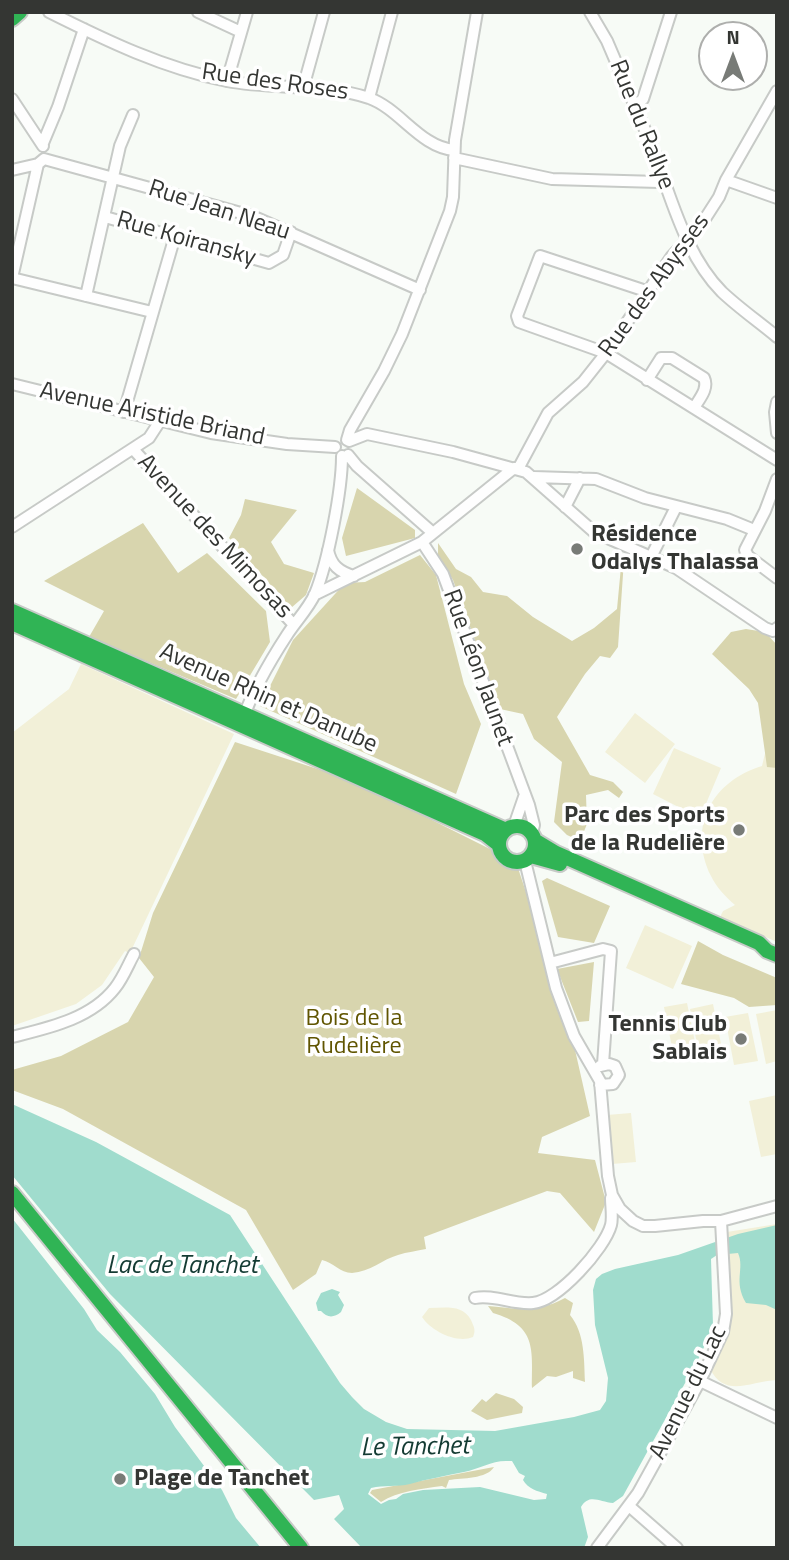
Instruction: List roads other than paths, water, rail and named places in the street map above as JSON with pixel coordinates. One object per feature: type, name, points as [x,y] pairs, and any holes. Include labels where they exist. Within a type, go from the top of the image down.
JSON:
[{"type":"street","points":[[12,19],[20,12]]},
{"type":"street","name":"Rue des Roses","points":[[49,12],[151,60],[227,81],[343,92],[369,98],[383,105],[438,147],[454,154],[552,179],[659,182]]},
{"type":"street","points":[[198,12],[241,32]]},
{"type":"street","points":[[227,81],[247,12]]},
{"type":"street","points":[[303,88],[324,12]]},
{"type":"street","points":[[369,98],[392,12]]},
{"type":"street","points":[[342,453],[352,449],[348,441],[349,430],[384,371],[421,290],[450,211],[454,154],[477,12]]},
{"type":"street","name":"Rue du Rallye","points":[[590,12],[607,41],[660,165],[659,182],[666,186],[698,259],[723,292],[777,337]]},
{"type":"street","points":[[634,107],[642,99],[671,12]]},
{"type":"street","points":[[84,29],[43,143],[12,278],[152,312]]},
{"type":"street","name":"Rue des Abysses","points":[[314,595],[422,542],[516,468],[548,413],[583,382],[672,256],[688,240],[714,204],[777,91]]},
{"type":"street","points":[[12,99],[30,129],[43,143]]},
{"type":"street","points":[[86,296],[120,146],[133,115]]},
{"type":"street","name":"Rue Jean Neau","points":[[12,170],[41,161],[252,216],[421,290]]},
{"type":"street","points":[[726,180],[777,198]]},
{"type":"street","name":"Rue Koiransky","points":[[104,217],[270,263],[283,255],[290,232]]},
{"type":"street","points":[[124,412],[175,236]]},
{"type":"street","points":[[649,292],[544,256],[537,259],[517,316],[519,322],[606,353],[777,460]]},
{"type":"street","points":[[647,380],[662,358],[671,358],[704,378],[706,387],[694,408]]},
{"type":"street","name":"Avenue Aristide Briand","points":[[12,384],[160,421],[247,439],[342,453]]},
{"type":"street","points":[[777,402],[777,433]]},
{"type":"street","points":[[12,527],[149,438],[160,421]]},
{"type":"street","points":[[348,441],[367,434],[516,468],[534,477],[594,532],[676,568],[765,628],[773,631],[777,628]]},
{"type":"street","name":"Avenue des Mimosas","points":[[133,449],[294,625]]},
{"type":"street","points":[[342,453],[433,533]]},
{"type":"street","points":[[243,718],[273,657],[314,595],[328,547],[342,472],[342,453]]},
{"type":"street","points":[[534,477],[601,481],[627,492],[727,519],[754,530]]},
{"type":"street","points":[[565,507],[580,478]]},
{"type":"street","points":[[777,479],[772,496],[745,553],[777,578]]},
{"type":"street","points":[[651,557],[676,507]]},
{"type":"street","name":"Rue Léon Jaunet","points":[[422,542],[443,574],[534,825],[534,837]]},
{"type":"street","points":[[328,547],[330,560],[337,568],[354,576]]},
{"type":"street","name":"Avenue Rhin et Danube","points":[[12,611],[485,834],[499,845]]},
{"type":"street","name":"Avenue Rhin et Danube","points":[[12,623],[510,828]]},
{"type":"street","points":[[524,797],[510,828],[500,839],[502,854],[510,860],[528,858],[553,861],[757,950],[772,953]]},
{"type":"street","points":[[510,828],[522,826],[556,853],[759,943],[772,953]]},
{"type":"street","points":[[534,837],[528,858],[550,963],[574,1036],[600,1085],[611,1195],[611,1226]]},
{"type":"street","points":[[550,963],[603,949],[611,951],[603,1064],[595,1074]]},
{"type":"street","points":[[12,1037],[71,1020],[91,1009],[116,987],[134,954]]},
{"type":"street","points":[[600,1085],[613,1084],[619,1075],[615,1066],[603,1064]]},
{"type":"street","points":[[12,1193],[300,1548]]},
{"type":"street","points":[[611,1195],[620,1209],[643,1226],[721,1221],[777,1206]]},
{"type":"street","points":[[475,1298],[485,1296],[528,1303],[550,1298],[583,1267],[611,1226],[629,1217]]},
{"type":"street","name":"Avenue du Lac","points":[[597,1548],[629,1506],[700,1381],[726,1322],[721,1221]]},
{"type":"street","points":[[700,1381],[777,1418]]},
{"type":"street","points":[[629,1506],[677,1548]]},
{"type":"water","name":"Lac de Tanchet","points":[[12,1104],[96,1142],[230,1215],[340,1383],[364,1409],[386,1422],[407,1429],[495,1431],[600,1410],[606,1401],[608,1378],[595,1325],[593,1290],[596,1279],[615,1269],[678,1255],[738,1234],[777,1225],[777,1310],[766,1305],[746,1303],[740,1288],[738,1253],[717,1255],[711,1259],[713,1326],[701,1354],[623,1496],[613,1503],[591,1499],[581,1507],[588,1537],[584,1548],[362,1548],[334,1519],[344,1509],[339,1495],[314,1500],[110,1294],[12,1175]],"holes":[[[512,1461],[519,1473],[525,1476],[523,1480],[527,1486],[547,1494],[546,1499],[534,1500],[480,1487],[423,1490],[403,1494],[381,1504],[368,1494],[371,1488],[410,1484],[469,1471],[495,1462]]]},
{"type":"water","points":[[12,1218],[84,1309],[97,1330],[120,1352],[155,1394],[175,1427],[222,1490],[236,1518],[261,1548],[12,1548]]},
{"type":"water","points":[[332,1289],[340,1292],[338,1295],[344,1305],[341,1312],[331,1316],[318,1311],[316,1303],[321,1293]]},
{"type":"place","name":"Résidence Odalys Thalassa","points":[[577,549]]},
{"type":"place","name":"Parc des Sports de la Rudelière","points":[[739,830]]},
{"type":"place","name":"Tennis Club Sablais","points":[[741,1039]]},
{"type":"place","name":"Plage de Tanchet","points":[[120,1479]]},
{"type":"park label","name":"Bois de la Rudelière","points":[[354,1033]]},
{"type":"water label","name":"Le Tanchet","points":[[415,1448]]}]
